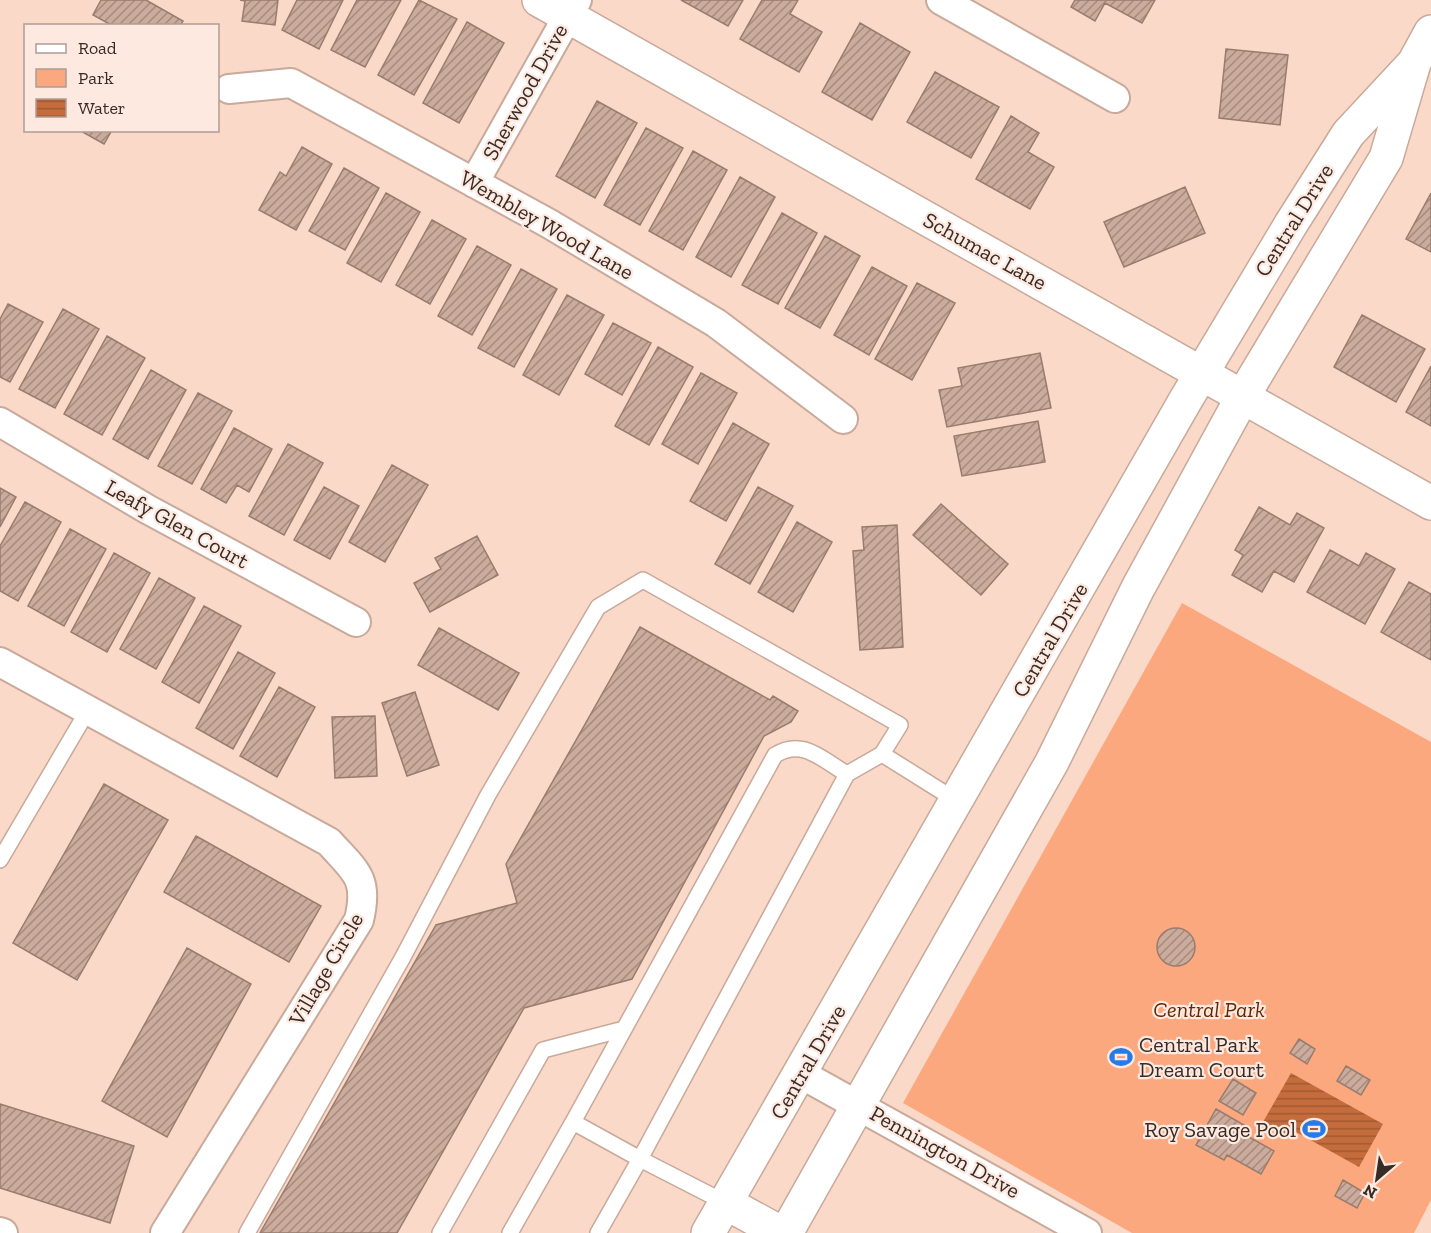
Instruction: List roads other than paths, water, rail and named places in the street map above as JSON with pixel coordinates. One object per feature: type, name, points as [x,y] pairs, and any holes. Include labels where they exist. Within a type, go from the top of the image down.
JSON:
[{"type":"main road","name":"Schumac Lane","points":[[539,0],[572,8],[1431,503]]},
{"type":"main road","name":"Central Drive","points":[[786,1233],[1052,762],[1138,588],[1243,396],[1386,158],[1422,68],[1431,32]]},
{"type":"main road","name":"Central Drive","points":[[708,1233],[1202,373],[1348,134],[1422,68]]},
{"type":"main road","points":[[726,1203],[781,1233]]},
{"type":"street","points":[[941,0],[1115,98]]},
{"type":"street","name":"Sherwood Drive","points":[[474,183],[572,8]]},
{"type":"street","name":"Wembley Wood Lane","points":[[229,90],[291,83],[548,223],[716,323],[843,419]]},
{"type":"street","name":"Leafy Glen Court","points":[[0,422],[147,509],[356,622]]},
{"type":"street","name":"Village Circle","points":[[0,662],[330,842],[363,883],[363,903],[359,920],[165,1233]]},
{"type":"street","name":"Pennington Drive","points":[[801,1074],[858,1103],[1087,1233]]},
{"type":"lane","points":[[247,1233],[403,957],[488,795],[598,607],[643,580],[900,725],[882,754],[847,774],[598,1233]]},
{"type":"lane","points":[[0,860],[88,710]]},
{"type":"lane","points":[[510,1233],[774,756],[787,748],[800,747],[847,774]]},
{"type":"lane","points":[[882,754],[957,801]]},
{"type":"lane","points":[[440,1233],[543,1050],[624,1029]]},
{"type":"lane","points":[[573,1122],[726,1203]]},
{"type":"water","points":[[1291,1073],[1383,1124],[1359,1167],[1296,1132],[1292,1138],[1263,1122]]},
{"type":"place","name":"Central Park Dream Court","points":[[1121,1057]]},
{"type":"place","name":"Roy Savage Pool","points":[[1314,1129]]},
{"type":"park label","name":"Central Park","points":[[1209,1009]]}]
